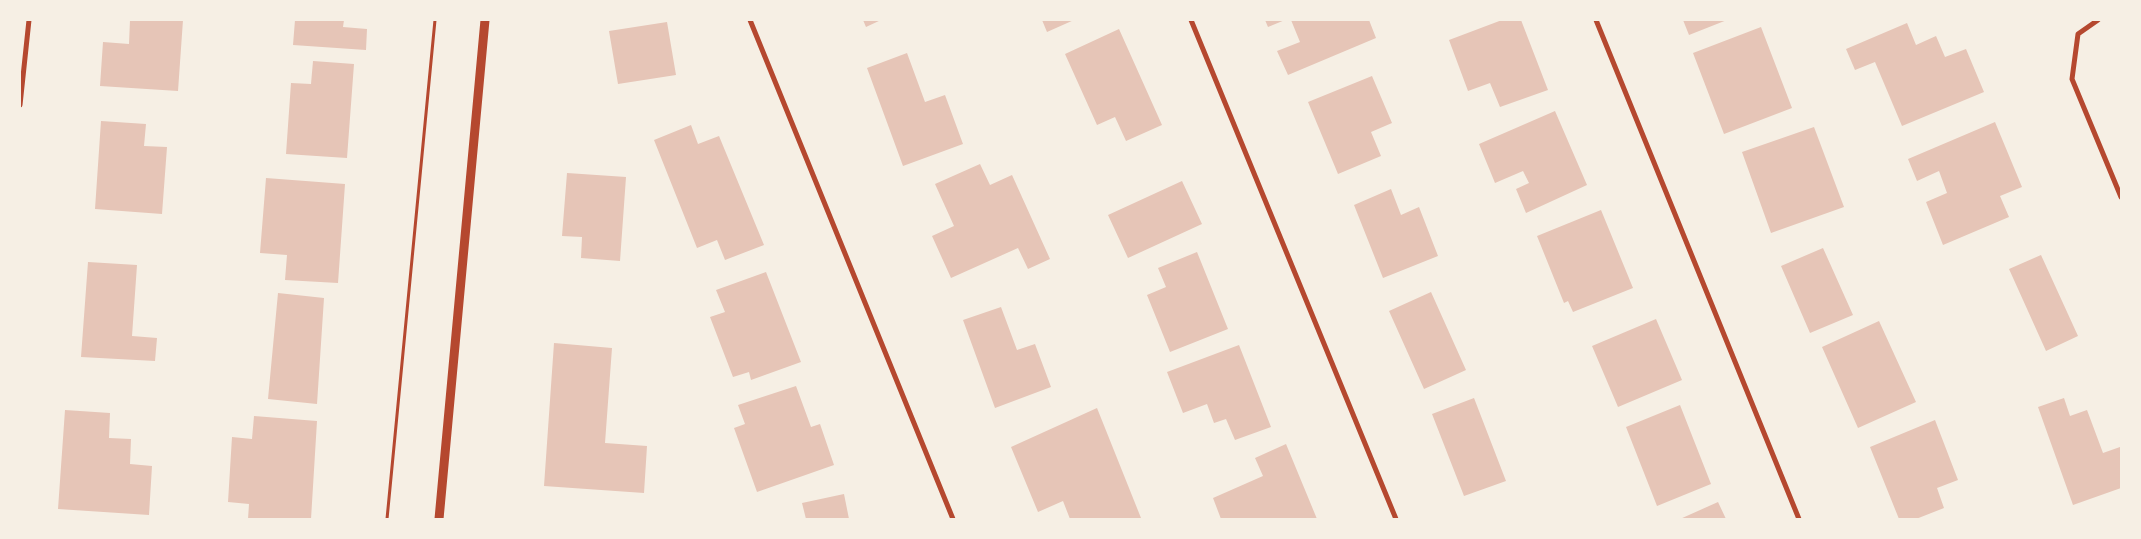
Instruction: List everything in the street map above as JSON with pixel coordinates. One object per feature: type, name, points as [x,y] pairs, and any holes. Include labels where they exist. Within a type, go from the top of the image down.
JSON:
[{"type":"street","points":[[20,105],[29,20]]},
{"type":"street","points":[[439,519],[485,20]]},
{"type":"street","points":[[750,20],[952,517]]},
{"type":"street","points":[[1191,20],[1396,519]]},
{"type":"street","points":[[1596,20],[1799,519]]},
{"type":"street","points":[[2098,20],[2078,34],[2072,79],[2121,197]]},
{"type":"path","points":[[387,519],[435,20]]},
{"type":"building","points":[[130,20],[183,20],[178,91],[100,86],[103,42],[129,44]]},
{"type":"building","points":[[295,20],[344,20],[343,27],[367,29],[366,50],[293,45]]},
{"type":"building","points":[[863,20],[881,20],[866,27]]},
{"type":"building","points":[[1042,20],[1074,20],[1047,32]]},
{"type":"building","points":[[1265,20],[1285,20],[1268,27]]},
{"type":"building","points":[[1291,20],[1369,20],[1376,38],[1288,75],[1277,51],[1300,42]]},
{"type":"building","points":[[1502,20],[1521,20],[1548,90],[1500,107],[1490,83],[1468,91],[1449,40]]},
{"type":"building","points":[[1683,20],[1727,20],[1689,35]]},
{"type":"building","points":[[667,22],[676,75],[618,84],[609,31]]},
{"type":"building","points":[[1907,23],[1916,45],[1936,36],[1945,57],[1966,49],[1984,92],[1902,126],[1875,62],[1855,70],[1846,49]]},
{"type":"building","points":[[1761,27],[1792,108],[1724,134],[1693,53]]},
{"type":"building","points":[[1119,29],[1162,125],[1126,141],[1115,117],[1097,125],[1065,54]]},
{"type":"building","points":[[907,53],[925,102],[945,95],[963,144],[903,166],[867,68]]},
{"type":"building","points":[[313,61],[354,64],[347,158],[286,154],[291,83],[311,84]]},
{"type":"building","points":[[1372,76],[1392,123],[1371,132],[1381,156],[1338,174],[1308,102]]},
{"type":"building","points":[[1555,111],[1587,185],[1526,213],[1516,189],[1529,183],[1523,171],[1495,183],[1479,144]]},
{"type":"building","points":[[101,121],[146,124],[144,146],[167,147],[162,214],[95,209]]},
{"type":"building","points":[[1995,122],[2022,187],[2000,196],[2009,217],[1943,245],[1926,202],[1947,193],[1939,171],[1917,181],[1908,159]]},
{"type":"building","points":[[691,125],[698,144],[719,136],[764,245],[725,260],[717,240],[697,248],[654,140]]},
{"type":"building","points":[[1814,127],[1844,207],[1771,233],[1742,152]]},
{"type":"building","points":[[980,164],[990,185],[1012,175],[1050,259],[1028,269],[1018,248],[951,278],[932,236],[954,226],[935,184]]},
{"type":"building","points":[[567,173],[626,177],[620,261],[581,258],[582,237],[562,236]]},
{"type":"building","points":[[266,178],[345,184],[338,283],[285,280],[287,255],[260,253]]},
{"type":"building","points":[[1182,181],[1202,224],[1128,258],[1108,215]]},
{"type":"building","points":[[1391,189],[1401,215],[1419,207],[1438,256],[1383,278],[1354,205]]},
{"type":"building","points":[[1601,210],[1633,288],[1573,312],[1568,301],[1564,303],[1537,236]]},
{"type":"building","points":[[1823,248],[1853,315],[1810,333],[1781,266]]},
{"type":"building","points":[[1197,252],[1228,329],[1170,352],[1147,295],[1166,287],[1158,268]]},
{"type":"building","points":[[2041,255],[2078,336],[2046,351],[2009,269]]},
{"type":"building","points":[[88,262],[137,265],[132,336],[157,338],[155,361],[81,357]]},
{"type":"building","points":[[766,272],[801,362],[751,380],[749,372],[733,377],[710,317],[725,312],[716,290]]},
{"type":"building","points":[[1431,292],[1466,370],[1424,389],[1389,311]]},
{"type":"building","points":[[278,293],[324,298],[317,404],[268,399]]},
{"type":"building","points":[[1001,307],[1017,350],[1035,344],[1051,387],[995,408],[963,320]]},
{"type":"building","points":[[1656,319],[1682,380],[1618,407],[1592,346]]},
{"type":"building","points":[[1879,321],[1916,402],[1858,428],[1822,347]]},
{"type":"building","points":[[554,343],[612,348],[605,443],[647,446],[644,493],[544,486]]},
{"type":"building","points":[[1239,345],[1271,427],[1235,440],[1226,419],[1214,423],[1207,404],[1183,413],[1167,372]]},
{"type":"building","points":[[796,386],[811,427],[820,424],[834,465],[757,492],[734,428],[745,424],[738,405]]},
{"type":"building","points":[[1474,398],[1506,481],[1464,496],[1432,414]]},
{"type":"building","points":[[2064,398],[2070,416],[2087,410],[2103,453],[2120,447],[2121,449],[2121,488],[2073,505],[2038,407]]},
{"type":"building","points":[[1680,405],[1711,484],[1657,506],[1626,427]]},
{"type":"building","points":[[1097,408],[1141,518],[1070,519],[1063,501],[1038,512],[1011,447]]},
{"type":"building","points":[[65,410],[110,413],[109,438],[131,439],[130,464],[152,466],[149,515],[58,509]]},
{"type":"building","points":[[254,416],[317,421],[311,519],[248,519],[249,504],[228,502],[232,437],[252,439]]},
{"type":"building","points":[[1935,420],[1958,480],[1937,488],[1944,508],[1916,519],[1899,519],[1870,447]]},
{"type":"building","points":[[1286,444],[1317,519],[1221,519],[1213,498],[1263,476],[1255,458]]},
{"type":"building","points":[[844,494],[849,519],[806,519],[802,503]]},
{"type":"building","points":[[1718,502],[1726,519],[1680,519]]}]
